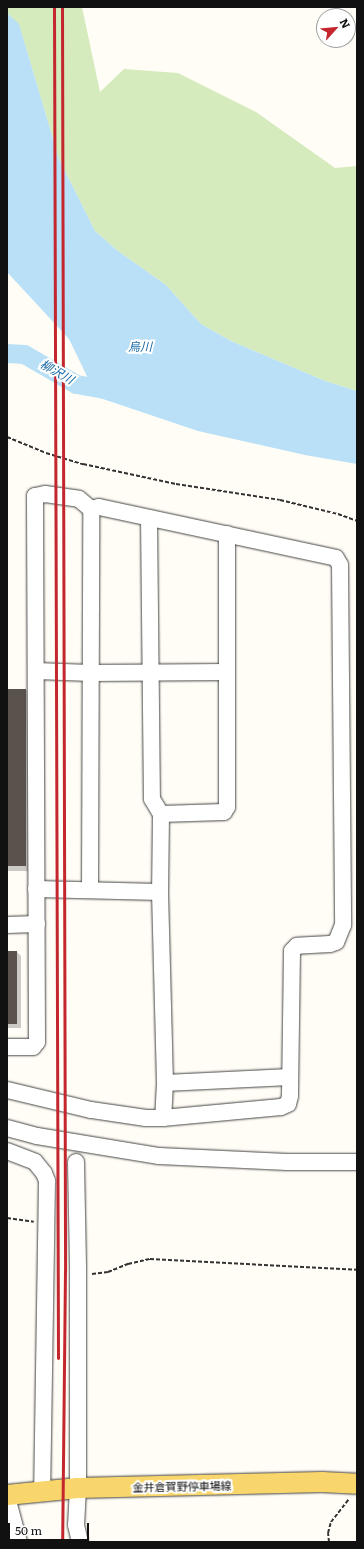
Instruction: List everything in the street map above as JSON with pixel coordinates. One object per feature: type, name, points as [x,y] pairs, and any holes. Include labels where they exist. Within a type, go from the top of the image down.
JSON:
[{"type":"main road","name":"金井倉賀野停車場線","points":[[7,1496],[78,1488],[322,1482],[355,1489]]},
{"type":"street","points":[[7,1047],[33,1047],[37,1042],[36,496],[45,494],[79,499],[91,509]]},
{"type":"street","points":[[7,1090],[91,1110],[146,1118],[163,1118],[281,1107],[288,1104],[290,1077],[292,951],[297,946],[330,944],[336,942],[343,925],[340,565],[336,558],[99,507],[91,509]]},
{"type":"street","points":[[90,890],[91,509]]},
{"type":"street","points":[[149,518],[152,799],[161,814],[160,892],[165,1083],[163,1118]]},
{"type":"street","points":[[161,814],[224,812],[227,807],[227,534]]},
{"type":"street","points":[[36,671],[91,673],[227,672]]},
{"type":"street","points":[[36,889],[160,892]]},
{"type":"street","points":[[7,925],[37,924]]},
{"type":"street","points":[[165,1083],[290,1077]]},
{"type":"street","points":[[7,1128],[36,1136],[159,1156],[287,1162],[357,1162]]},
{"type":"street","points":[[7,1151],[35,1162],[44,1173],[47,1181],[45,1224],[42,1492]]},
{"type":"street","points":[[76,1162],[78,1268],[78,1488],[76,1525],[80,1542]]},
{"type":"street","points":[[7,1496],[18,1542]]},
{"type":"path","points":[[7,437],[46,453],[83,464],[176,484],[280,500],[338,514],[357,521]]},
{"type":"path","points":[[7,1218],[45,1224]]},
{"type":"path","points":[[78,1268],[93,1275],[150,1259],[357,1270]]},
{"type":"path","points":[[329,1542],[328,1533],[331,1522],[355,1489]]},
{"type":"green space","points":[[7,7],[82,7],[100,92],[124,69],[178,73],[256,112],[335,168],[357,166],[357,391],[325,381],[231,341],[201,324],[166,285],[118,251],[95,231],[59,159],[19,25],[7,13]]},
{"type":"water","name":"烏川","points":[[7,13],[19,24],[59,159],[95,231],[118,251],[166,285],[201,324],[231,341],[325,381],[357,391],[357,464],[305,455],[198,431],[97,397],[69,339],[7,272]]},
{"type":"building","points":[[7,689],[26,689],[26,866],[7,866]]},
{"type":"building","points":[[7,951],[17,951],[17,1024],[7,1024]]},
{"type":"waterway","name":"柳沢川","points":[[7,353],[24,354],[76,384],[116,391]]},
{"type":"railway","points":[[54,7],[58,1358]]},
{"type":"railway","points":[[62,7],[65,1271],[62,1542]]}]
